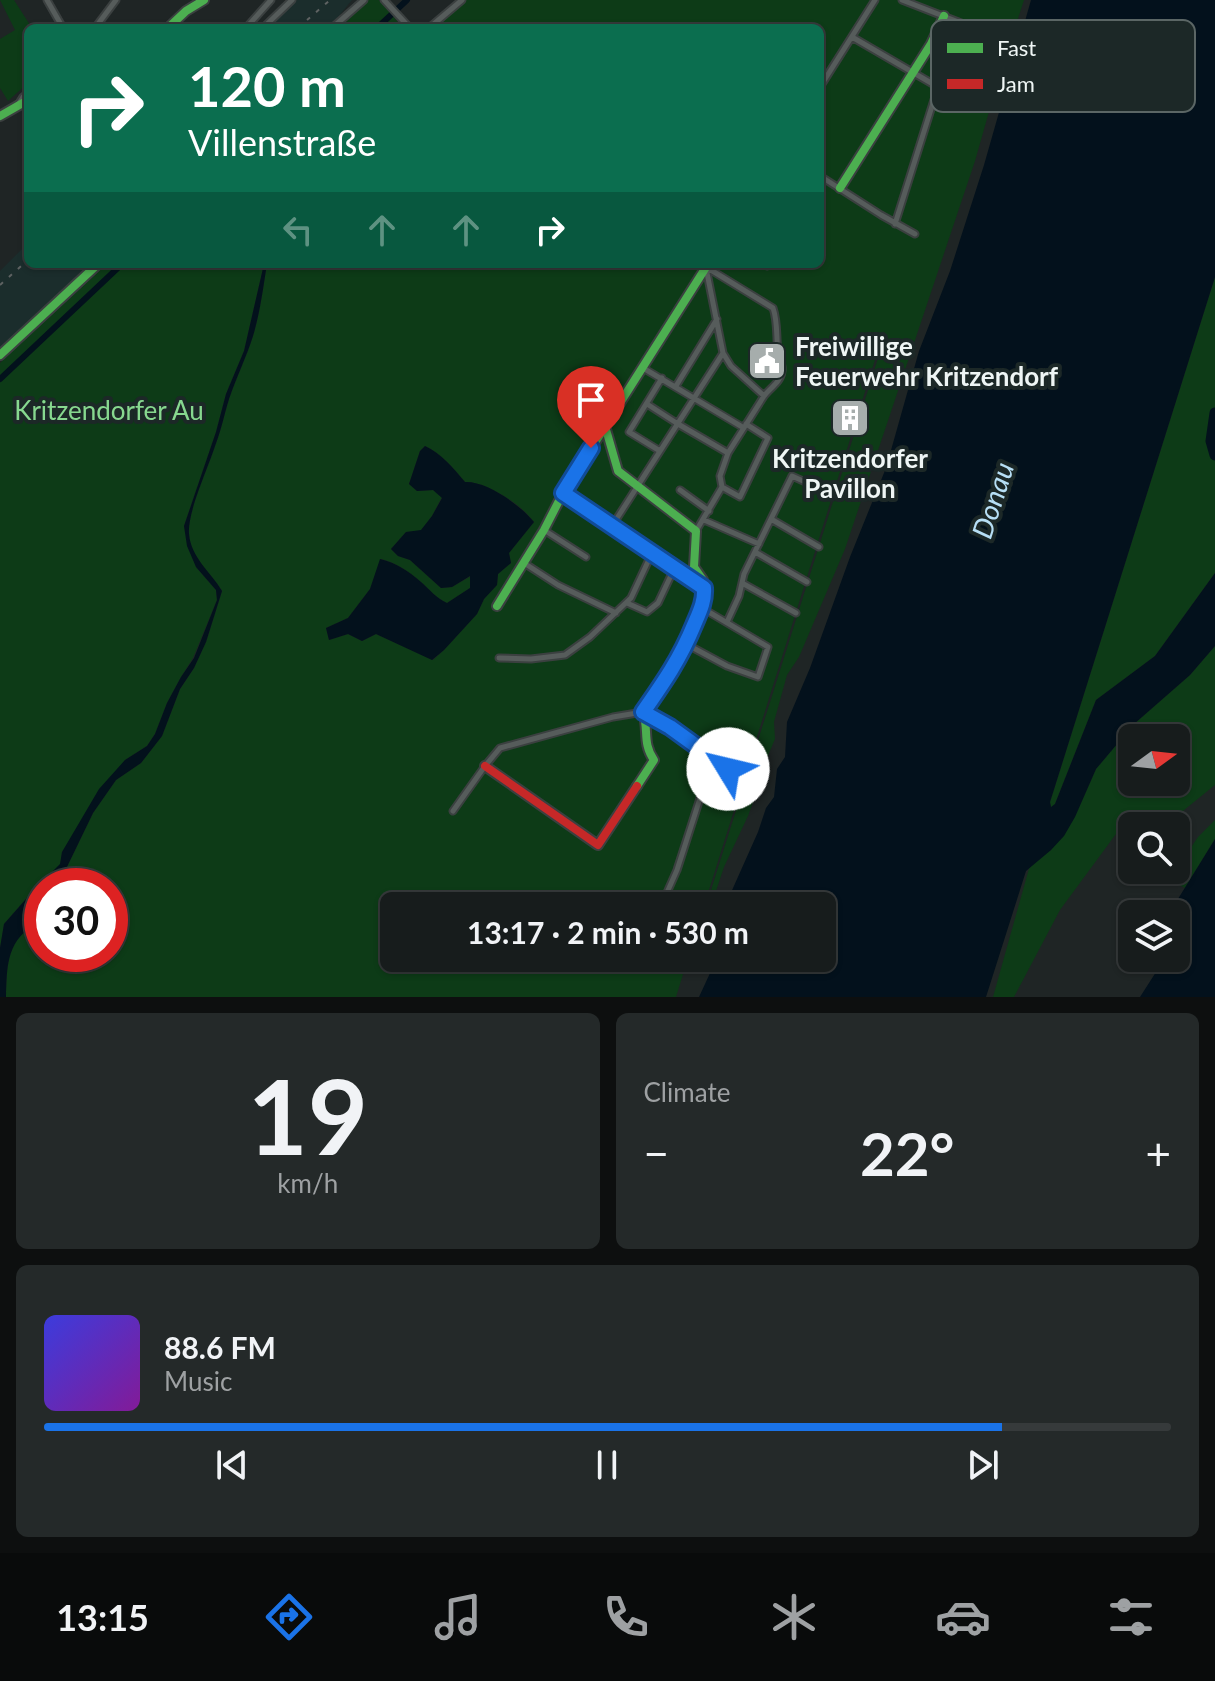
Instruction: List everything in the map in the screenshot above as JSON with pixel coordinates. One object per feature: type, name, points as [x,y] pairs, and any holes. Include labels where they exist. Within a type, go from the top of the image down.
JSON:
[{"type":"street","points":[[47,0],[61,24]]},
{"type":"street","points":[[98,24],[116,0]]},
{"type":"street","points":[[172,24],[204,0]]},
{"type":"street","points":[[250,24],[271,0]]},
{"type":"street","points":[[267,24],[292,0]]},
{"type":"street","points":[[337,24],[364,0]]},
{"type":"street","points":[[434,24],[462,0]]},
{"type":"street","points":[[824,81],[875,0]]},
{"type":"street","points":[[902,0],[954,20]]},
{"type":"street","points":[[384,1],[405,24]]},
{"type":"street","points":[[942,20],[944,16]]},
{"type":"street","points":[[852,37],[931,83]]},
{"type":"street","points":[[840,188],[931,44]]},
{"type":"street","points":[[18,105],[24,96]]},
{"type":"street","points":[[0,116],[24,102]]},
{"type":"street","points":[[895,224],[931,109]]},
{"type":"street","points":[[824,178],[915,234]]},
{"type":"street","points":[[0,355],[94,268]]},
{"type":"street","points":[[497,606],[563,493],[703,268]]},
{"type":"street","points":[[706,268],[723,353],[731,366],[764,396]]},
{"type":"street","points":[[643,712],[678,662],[702,608],[704,588],[701,573],[694,567],[696,531],[722,487],[720,476],[728,453],[768,390],[775,386],[782,371],[773,308],[710,268]]},
{"type":"street","points":[[676,386],[717,319]]},
{"type":"street","points":[[612,526],[723,353]]},
{"type":"street","points":[[643,367],[768,438],[740,497],[722,487]]},
{"type":"street","points":[[660,451],[629,432],[662,378]]},
{"type":"street","points":[[647,404],[728,453]]},
{"type":"street","points":[[605,426],[618,471],[696,531]]},
{"type":"street","points":[[727,622],[744,574],[792,476],[834,495]]},
{"type":"street","points":[[680,490],[709,511]]},
{"type":"street","points":[[563,493],[704,588]]},
{"type":"street","points":[[771,519],[819,547]]},
{"type":"street","points":[[704,520],[759,544]]},
{"type":"street","points":[[544,530],[586,557]]},
{"type":"street","points":[[755,552],[807,582]]},
{"type":"street","points":[[499,658],[531,659],[565,655],[627,603],[652,553]]},
{"type":"street","points":[[524,563],[558,585],[616,613]]},
{"type":"street","points":[[627,603],[647,612],[658,603],[674,569]]},
{"type":"street","points":[[742,583],[796,613]]},
{"type":"street","points":[[686,644],[727,666],[758,677],[768,647],[702,608]]},
{"type":"street","points":[[485,766],[598,845],[654,760],[647,752],[644,738],[648,724],[643,712]]},
{"type":"street","points":[[453,811],[500,748],[613,717],[643,712],[670,727],[744,780]]},
{"type":"street","points":[[667,892],[713,758]]},
{"type":"shaded area","points":[[297,0],[352,0],[332,24],[269,24]]},
{"type":"shaded area","points":[[24,247],[24,268],[90,268],[0,351],[0,271]]},
{"type":"green space","points":[[0,0],[14,0],[29,24],[24,24],[24,87],[8,101],[0,88],[0,39],[15,30]]},
{"type":"green space","points":[[368,0],[379,0],[400,24],[344,24]]},
{"type":"green space","points":[[462,0],[1024,0],[1018,20],[931,20],[931,112],[989,112],[845,549],[799,657],[787,675],[774,722],[775,739],[764,765],[765,775],[716,892],[710,892],[885,336],[884,331],[708,892],[380,892],[380,972],[684,972],[676,997],[6,997],[12,949],[24,932],[24,972],[128,972],[128,868],[66,868],[93,813],[116,780],[141,763],[162,736],[180,689],[206,642],[222,591],[193,550],[189,525],[229,399],[253,336],[266,268],[703,268],[561,492],[543,529],[495,606],[498,608],[564,494],[708,268],[824,268],[824,24],[433,24]],"holes":[[[425,446],[447,462],[465,482],[483,485],[503,495],[534,522],[509,553],[511,563],[498,574],[497,585],[484,599],[477,614],[433,660],[376,634],[362,641],[348,634],[329,640],[326,628],[348,618],[370,589],[381,559],[407,571],[447,603],[470,588],[471,576],[452,587],[441,588],[410,560],[398,556],[391,549],[406,532],[421,531],[442,497],[433,490],[417,491],[409,484],[420,451]]]},
{"type":"green space","name":"Kritzendorfer Au","points":[[103,268],[263,268],[244,351],[226,394],[184,526],[196,567],[216,590],[217,600],[193,658],[147,746],[125,760],[62,852],[61,864],[57,868],[24,868],[24,901],[4,924],[0,948],[0,363]]},
{"type":"green space","points":[[1215,277],[1215,573],[1155,656],[1096,700],[1051,808],[1050,802]]},
{"type":"green space","points":[[1215,646],[1215,785],[1182,812],[1118,812],[1118,831],[1060,910],[1014,997],[993,997],[1030,865],[1051,850],[1075,816],[1096,769],[1118,743],[1118,796],[1190,796],[1190,724],[1134,724],[1190,675]]},
{"type":"green space","points":[[1215,820],[1215,839],[1190,880],[1190,849]]},
{"type":"water","name":"Donau","points":[[1031,0],[1215,0],[1215,277],[1050,802],[1051,807],[1055,804],[1096,700],[1155,656],[1215,573],[1215,646],[1190,675],[1134,724],[1118,724],[1118,743],[1096,769],[1064,836],[1026,871],[986,997],[699,997],[711,972],[836,972],[836,892],[731,892],[766,808],[774,797],[777,769],[785,757],[787,722],[886,468],[919,351],[950,271],[999,112],[1195,112],[1195,20],[1025,20]]},
{"type":"water","points":[[263,268],[266,268],[253,336],[229,399],[189,525],[193,550],[222,591],[206,642],[180,689],[162,736],[141,763],[116,780],[93,813],[66,868],[56,868],[99,789],[125,760],[147,746],[155,734],[167,703],[194,658],[217,600],[216,590],[196,567],[187,546],[184,526],[226,394],[244,351]]},
{"type":"water","points":[[425,446],[442,457],[465,482],[483,485],[502,495],[534,522],[509,553],[511,563],[498,574],[497,585],[484,599],[477,614],[432,660],[376,634],[362,641],[348,634],[329,640],[326,628],[348,618],[370,589],[380,559],[407,571],[447,603],[470,588],[470,576],[452,587],[441,588],[410,560],[398,556],[391,549],[406,532],[421,530],[442,498],[433,490],[417,491],[409,484],[420,451]]},
{"type":"water","points":[[1215,839],[1215,997],[1140,997],[1156,972],[1190,972],[1190,900],[1177,900]]},
{"type":"water","points":[[24,901],[24,932],[10,957],[6,997],[0,997],[0,948],[4,924]]},
{"type":"waterway","points":[[381,24],[407,0]]},
{"type":"waterway","points":[[0,379],[118,268]]},
{"type":"waterway","points":[[1215,413],[1211,441],[1215,455]]},
{"type":"railway","points":[[303,24],[330,0]]},
{"type":"railway","points":[[0,285],[24,264]]},
{"type":"traffic: fast","points":[[172,24],[204,0]]},
{"type":"traffic: fast","points":[[942,20],[944,16]]},
{"type":"traffic: fast","points":[[840,188],[931,44]]},
{"type":"traffic: fast","points":[[0,116],[24,102]]},
{"type":"traffic: fast","points":[[0,355],[94,268]]},
{"type":"traffic: fast","points":[[497,606],[563,493],[705,268]]},
{"type":"traffic: fast","points":[[605,426],[618,471],[696,531],[694,567],[703,580],[704,598],[698,618],[677,662],[643,712],[648,748],[654,760],[637,786]]},
{"type":"traffic: jam","points":[[485,766],[598,845],[637,786]]},
{"type":"place","name":"Freiwillige Feuerwehr Kritzendorf","points":[[767,361]]},
{"type":"place","name":"Kritzendorfer Pavillon","points":[[850,418]]},
{"type":"route","points":[[591,448],[563,493],[704,588],[702,608],[678,662],[643,712],[670,727],[728,769]]}]
